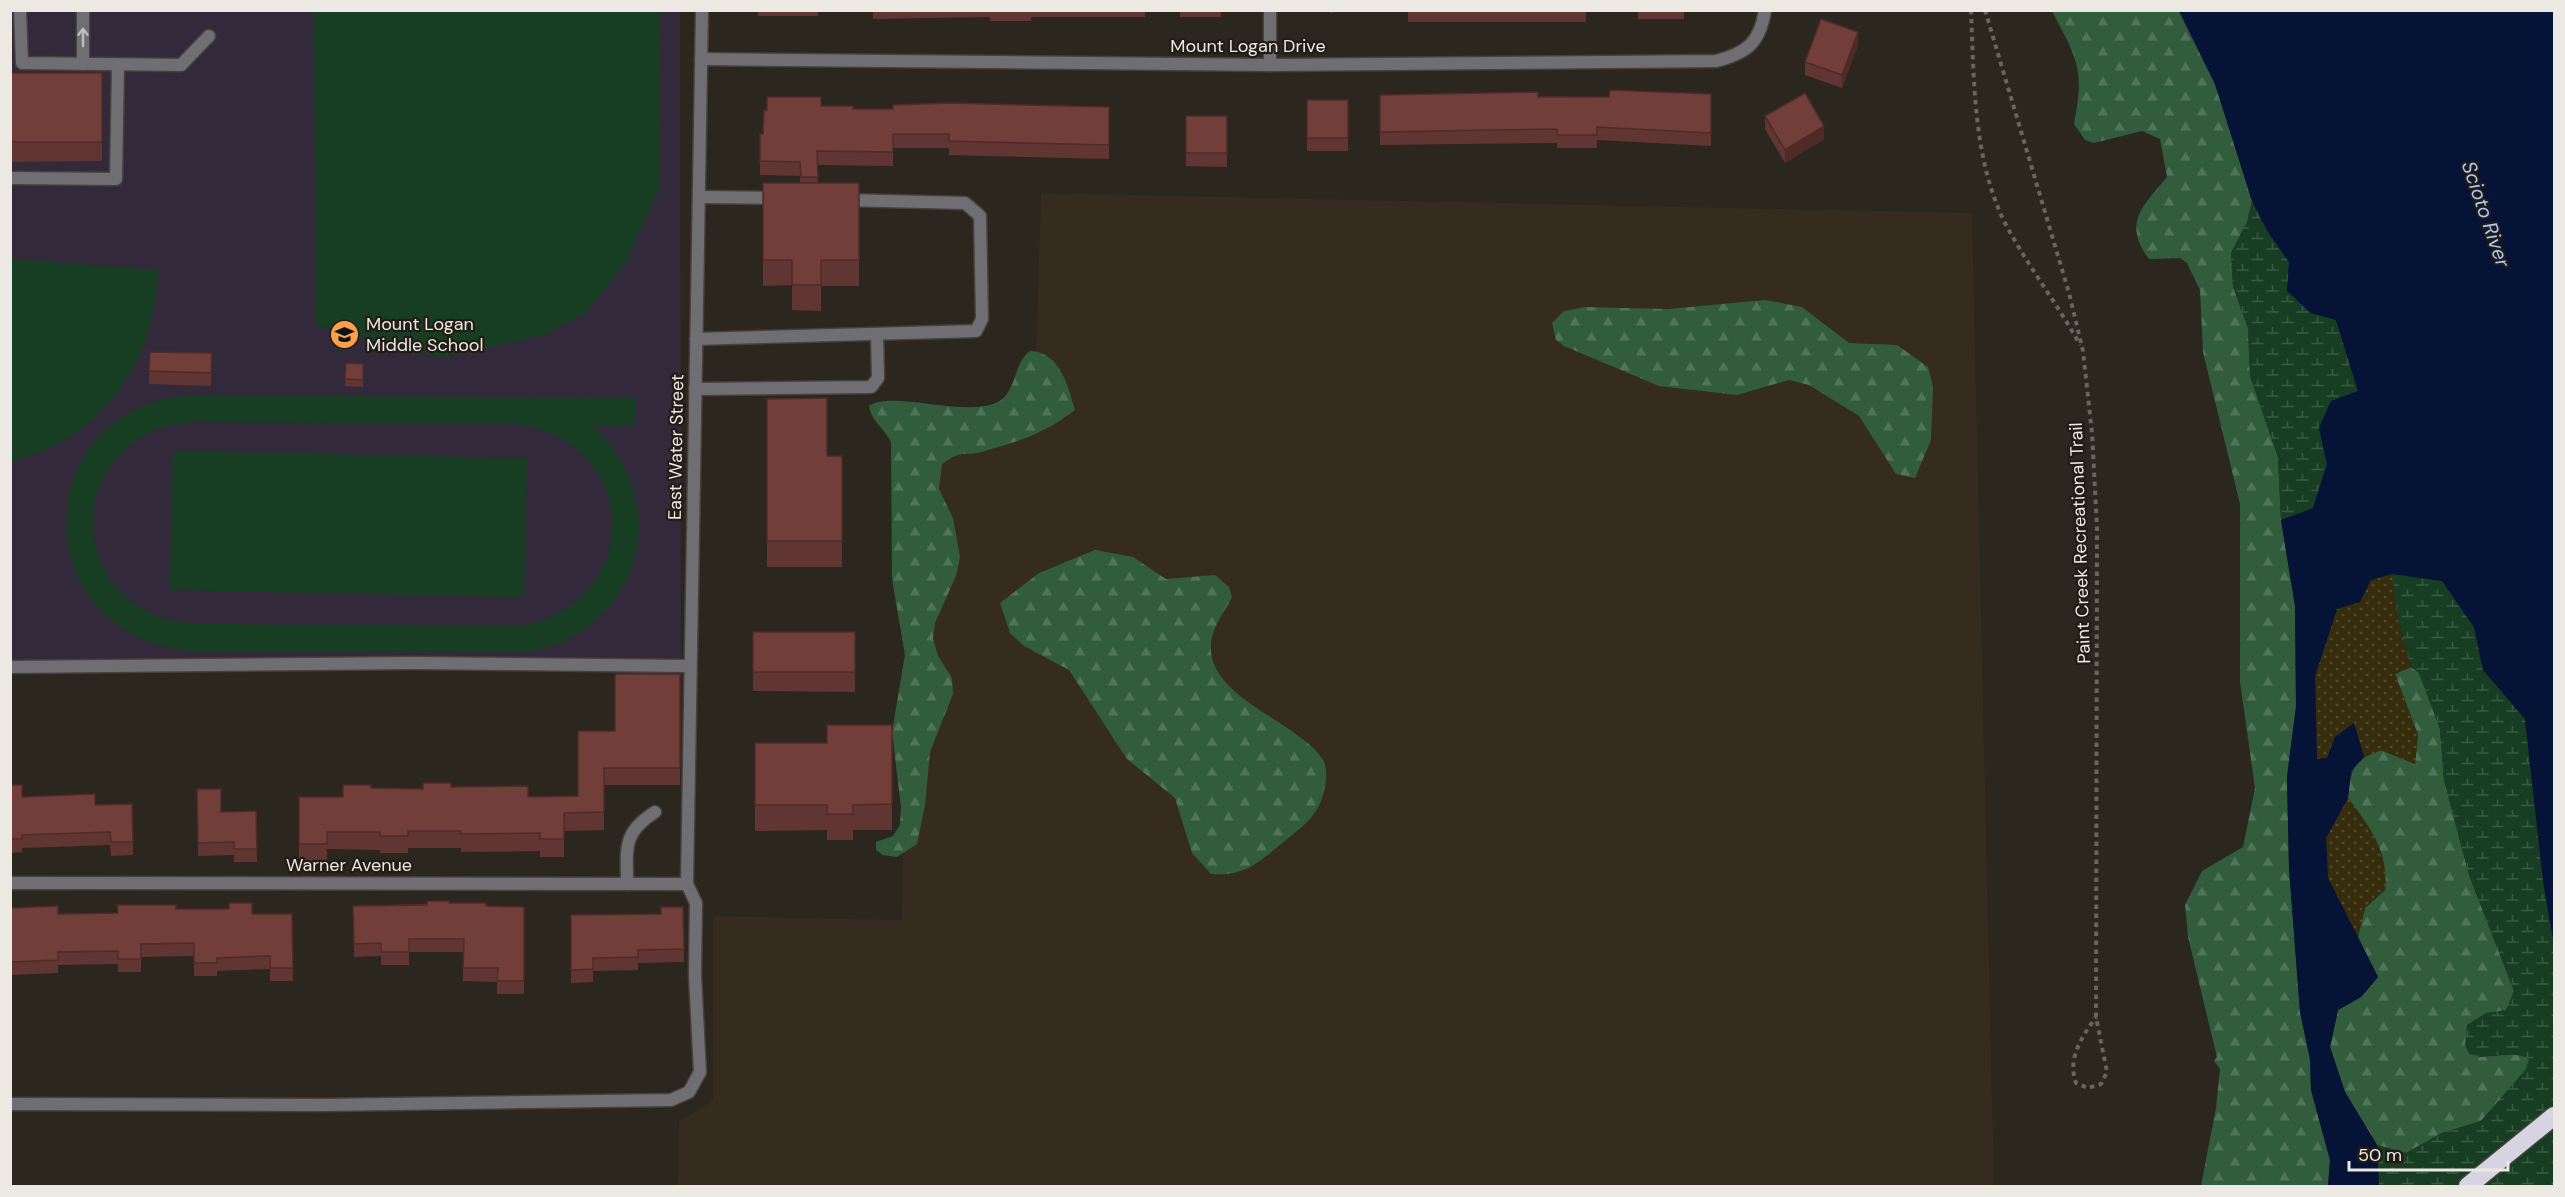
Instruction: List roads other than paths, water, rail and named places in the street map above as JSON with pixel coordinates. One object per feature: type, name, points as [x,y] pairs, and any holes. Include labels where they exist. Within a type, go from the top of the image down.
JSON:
[{"type":"highway","points":[[2468,1186],[2554,1116]]},
{"type":"street","points":[[21,10],[22,63],[181,65],[209,36]]},
{"type":"street","points":[[83,10],[83,64]]},
{"type":"street","name":"East Water Street","points":[[10,1104],[325,1105],[670,1100],[689,1092],[700,1072],[695,976],[696,903],[687,884],[702,10]]},
{"type":"street","points":[[1270,10],[1270,65]]},
{"type":"street","name":"Mount Logan Drive","points":[[701,59],[1270,65],[1716,61],[1736,56],[1753,44],[1763,29],[1766,10]]},
{"type":"street","points":[[10,178],[116,179],[118,65]]},
{"type":"street","points":[[700,197],[792,199]]},
{"type":"street","points":[[696,339],[976,331],[982,319],[980,216],[965,203],[827,200]]},
{"type":"street","points":[[695,389],[871,387],[878,378],[877,334]]},
{"type":"street","points":[[10,667],[413,663],[690,666]]},
{"type":"street","points":[[627,884],[630,835],[638,823],[655,812]]},
{"type":"street","name":"Warner Avenue","points":[[10,883],[687,884]]},
{"type":"water","name":"Scioto River","points":[[2179,11],[2554,11],[2554,945],[2543,881],[2525,719],[2483,670],[2474,627],[2442,581],[2392,574],[2371,580],[2360,602],[2337,609],[2315,676],[2317,759],[2327,758],[2335,737],[2354,723],[2364,757],[2351,771],[2348,798],[2326,838],[2328,878],[2378,977],[2361,997],[2338,1010],[2330,1047],[2345,1092],[2377,1145],[2379,1186],[2328,1186],[2330,1160],[2311,1090],[2310,1059],[2300,1012],[2289,868],[2287,777],[2296,707],[2295,606],[2281,520],[2313,508],[2327,464],[2319,428],[2331,401],[2358,391],[2336,320],[2311,313],[2287,291],[2289,262],[2268,232],[2252,201],[2215,84]]},
{"type":"place","name":"Mount Logan Middle School","points":[[345,334]]}]
